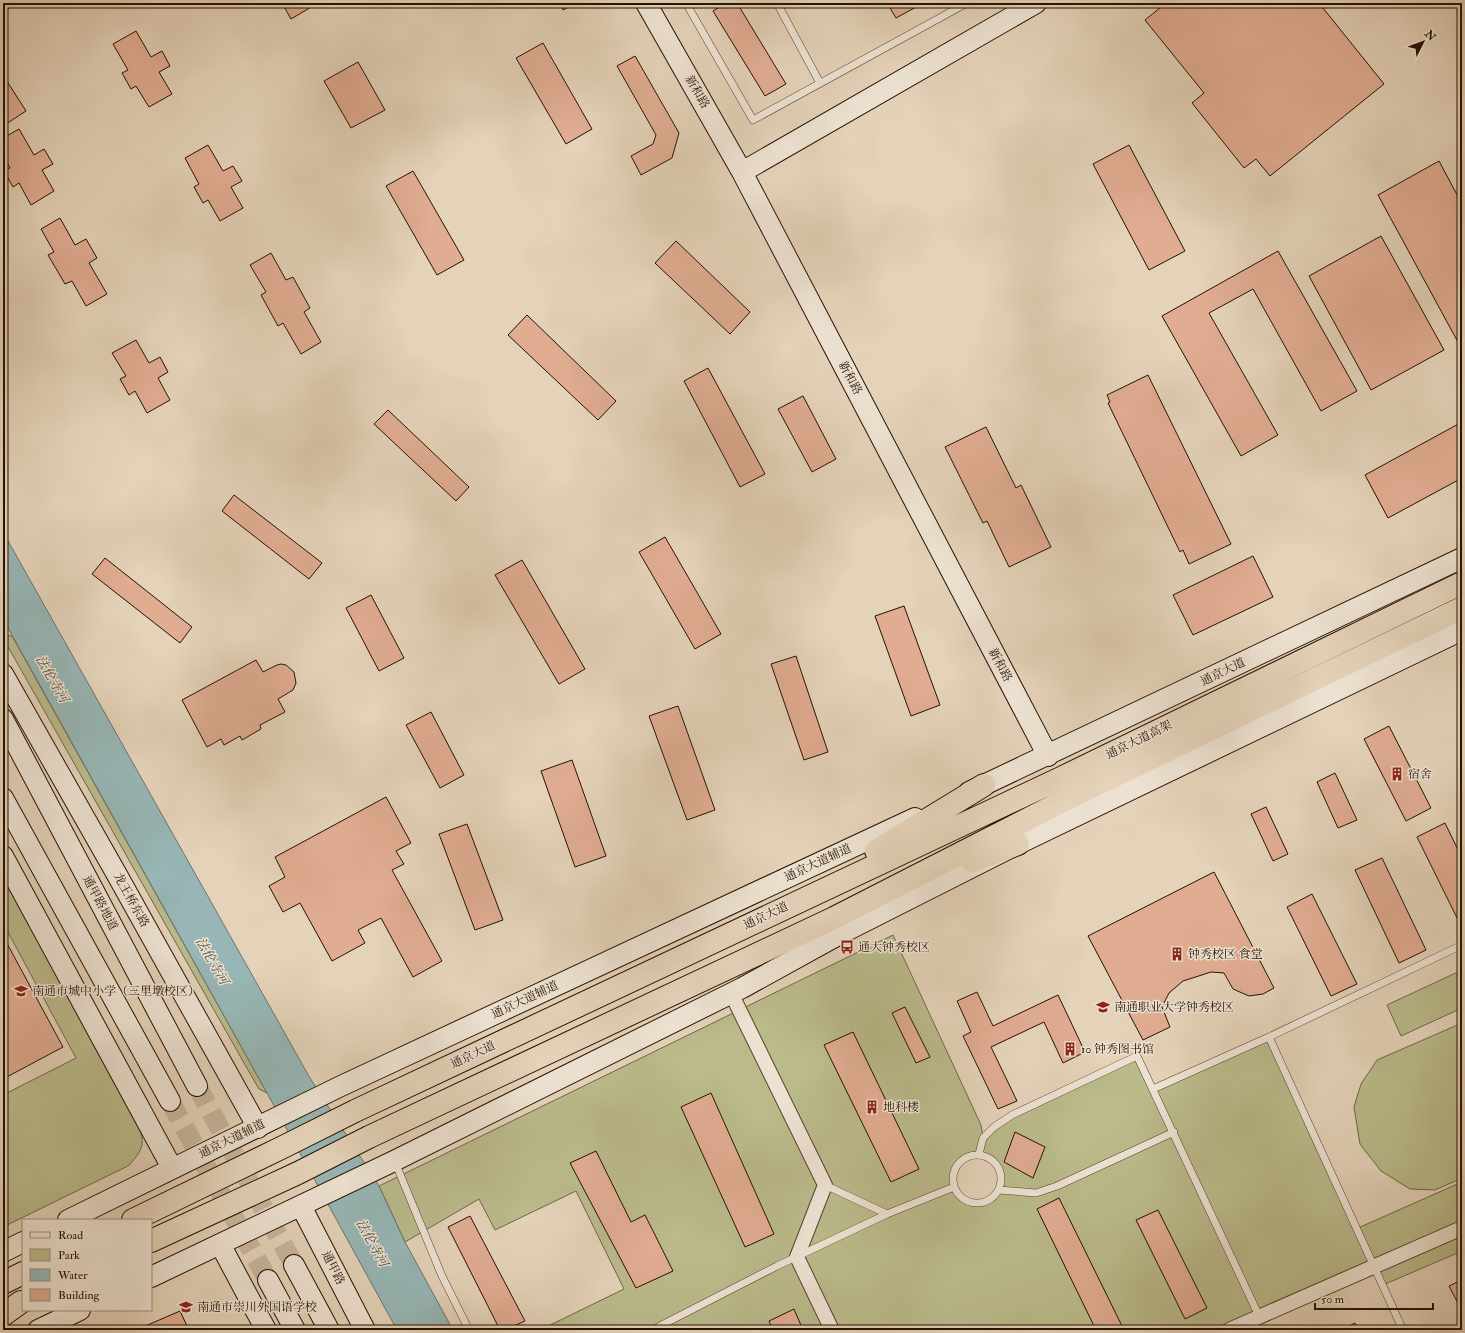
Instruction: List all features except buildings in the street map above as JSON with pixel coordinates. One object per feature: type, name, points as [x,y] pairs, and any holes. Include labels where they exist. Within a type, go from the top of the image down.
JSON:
[{"type":"highway","name":"通京大道高架","points":[[814,893],[1061,778],[1462,583]]},
{"type":"highway","name":"通京大道高架","points":[[834,918],[1071,797],[1462,608]]},
{"type":"highway","points":[[814,893],[877,850],[984,785]]},
{"type":"highway","points":[[152,1241],[298,1173],[369,1136],[834,918],[947,870],[1018,844]]},
{"type":"highway","name":"通京大道","points":[[135,1219],[354,1111],[814,893]]},
{"type":"highway","points":[[3,1283],[22,1274]]},
{"type":"highway","points":[[3,1315],[16,1305]]},
{"type":"street","name":"新和路","points":[[646,3],[742,172],[1048,756]]},
{"type":"street","points":[[742,172],[1036,3]]},
{"type":"street","name":"通京大道","points":[[984,785],[1048,756],[1462,558]]},
{"type":"street","points":[[152,1277],[389,1163],[731,993],[840,934],[1018,844],[1462,630]]},
{"type":"street","name":"龙王桥东路","points":[[3,674],[262,1125]]},
{"type":"street","name":"通甲路地道","points":[[3,719],[197,1086]]},
{"type":"street","name":"通京大道辅道","points":[[70,1219],[341,1086],[984,785]]},
{"type":"street","points":[[3,798],[170,1101]]},
{"type":"street","points":[[3,856],[172,1168]]},
{"type":"street","points":[[731,993],[825,1185],[796,1257],[832,1330]]},
{"type":"street","name":"通甲路","points":[[307,1203],[365,1330]]},
{"type":"street","points":[[1229,1330],[1462,1228]]},
{"type":"street","points":[[3,1252],[22,1242]]},
{"type":"street","points":[[220,1244],[266,1330]]},
{"type":"street","points":[[294,1264],[329,1330]]},
{"type":"street","points":[[268,1280],[295,1330]]},
{"type":"street","points":[[38,1330],[78,1311]]},
{"type":"lane","points":[[686,3],[752,120],[954,6],[967,3]]},
{"type":"lane","points":[[777,3],[820,83]]},
{"type":"lane","points":[[1153,1089],[1268,1037],[1462,945]]},
{"type":"lane","points":[[1268,1037],[1403,1330]]},
{"type":"lane","points":[[979,1154],[983,1138],[994,1127],[1012,1115],[1137,1056],[1174,1132],[1259,1316]]},
{"type":"lane","points":[[999,1190],[1036,1193],[1057,1186],[1174,1132]]},
{"type":"lane","points":[[979,1154],[993,1160],[1002,1174],[1002,1182],[999,1190],[995,1196],[988,1201],[976,1203],[964,1199],[958,1194],[954,1187],[954,1171],[963,1158],[970,1155],[979,1154]]},
{"type":"lane","points":[[389,1163],[469,1330]]},
{"type":"lane","points":[[825,1185],[887,1214]]},
{"type":"lane","points":[[652,1330],[796,1257],[887,1214],[954,1187]]},
{"type":"green space","points":[[3,635],[12,636],[267,1093],[259,1089],[248,1070],[3,638]]},
{"type":"green space","points":[[3,878],[134,1115],[142,1136],[142,1142],[139,1153],[128,1166],[3,1227],[3,1095],[76,1058],[3,923]]},
{"type":"green space","points":[[893,935],[981,1125],[983,1138],[994,1127],[1137,1056],[1153,1089],[1269,1037],[1358,1228],[1462,1182],[1462,1251],[1383,1285],[1375,1268],[1229,1330],[540,1330],[624,1289],[576,1191],[495,1230],[479,1199],[405,1242],[379,1186]],"holes":[[[979,1154],[986,1156],[1000,1169],[1002,1181],[1000,1187],[992,1198],[984,1202],[973,1203],[964,1199],[957,1192],[954,1183],[954,1174],[958,1165],[966,1158]]]},
{"type":"green space","points":[[1462,970],[1462,1008],[1401,1036],[1387,1005]]},
{"type":"green space","points":[[1462,1023],[1462,1178],[1435,1190],[1410,1189],[1381,1171],[1360,1144],[1354,1107],[1361,1084],[1377,1060]]},
{"type":"water","name":"法伦寺河","points":[[3,532],[310,1078],[379,1186],[405,1242],[453,1330],[397,1330],[3,619]]},
{"type":"tunnel","points":[[197,1086],[294,1265]]},
{"type":"tunnel","points":[[170,1101],[268,1280]]},
{"type":"place","name":"宿舍","points":[[1397,774]]},
{"type":"place","name":"通大钟秀校区","points":[[847,947]]},
{"type":"place","name":"钟秀校区 食堂","points":[[1177,954]]},
{"type":"place","name":"南通市城中小学（三里墩校区）","points":[[21,991]]},
{"type":"place","name":"南通职业大学钟秀校区","points":[[1103,1007]]},
{"type":"place","name":"10 钟秀图书馆","points":[[1070,1049]]},
{"type":"place","name":"地科楼","points":[[872,1107]]},
{"type":"place","name":"南通市崇川外国语学校","points":[[186,1307]]}]
